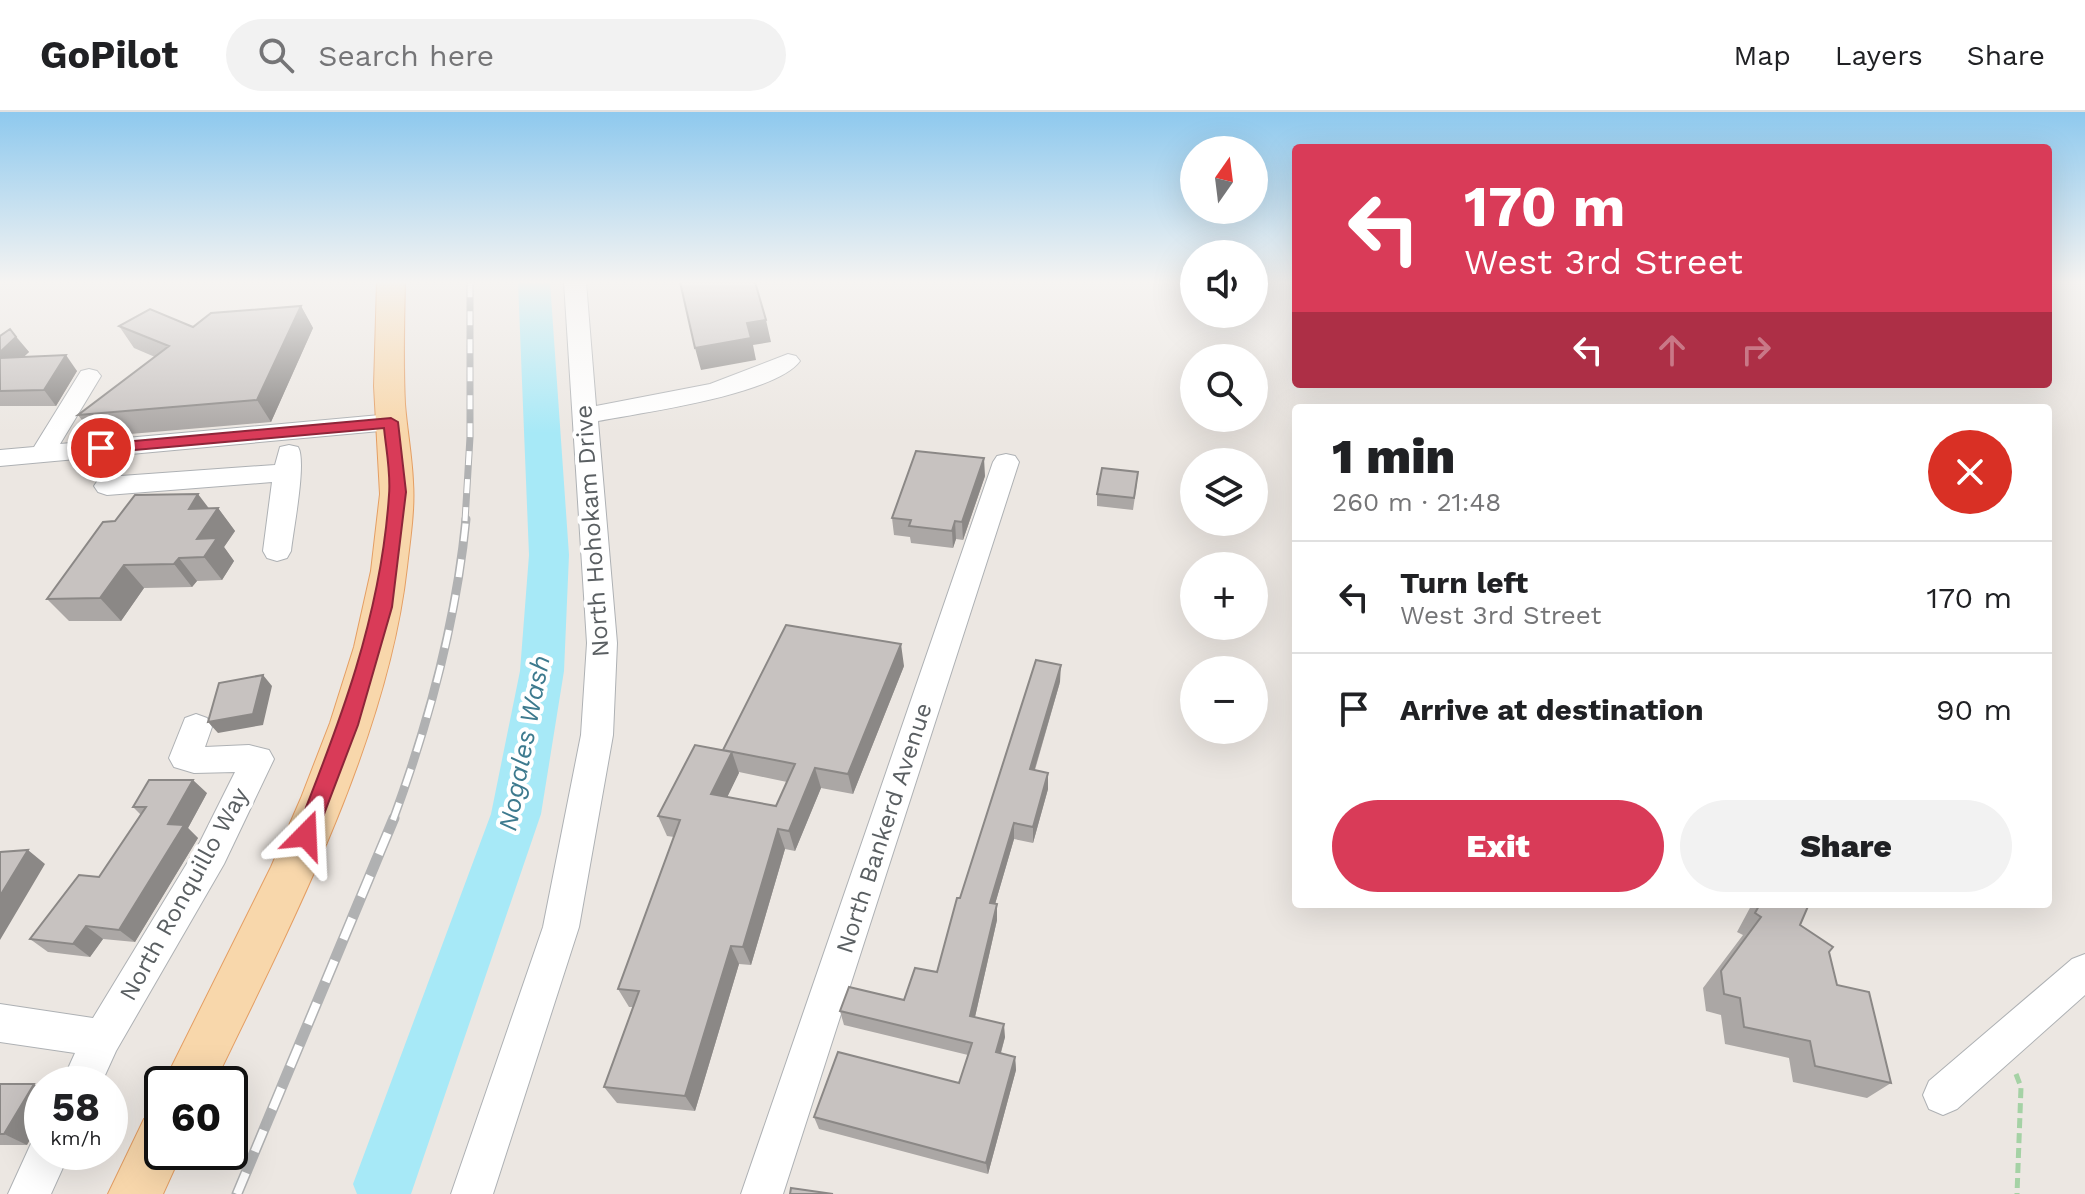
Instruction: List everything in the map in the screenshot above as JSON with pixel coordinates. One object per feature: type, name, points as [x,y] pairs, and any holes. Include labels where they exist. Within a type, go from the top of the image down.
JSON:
[{"type":"main road","points":[[197,1066],[284,889],[348,725],[384,607],[398,492],[391,422],[391,332]]},
{"type":"main road","points":[[135,1194],[146,1170]]},
{"type":"street","name":"North Hohokam Drive","points":[[472,1194],[561,927],[597,735],[602,643],[579,332]]},
{"type":"street","points":[[585,416],[741,385],[766,375],[788,361]]},
{"type":"street","points":[[42,454],[89,376]]},
{"type":"street","points":[[0,458],[391,422]]},
{"type":"street","points":[[277,551],[292,431]]},
{"type":"street","name":"North Bankerd Avenue","points":[[762,1194],[1006,462]]},
{"type":"street","points":[[107,486],[287,473]]},
{"type":"street","name":"North Ronquillo Way","points":[[89,1066],[102,1038],[212,853],[258,759],[240,757],[204,762],[185,758],[196,727]]},
{"type":"street","points":[[1943,1095],[2085,971]]},
{"type":"street","points":[[0,1023],[102,1038]]},
{"type":"street","points":[[29,1194],[40,1170]]},
{"type":"path","points":[[2003,1043],[2021,1087],[2017,1194]]},
{"type":"building","points":[[13,332],[16,337],[0,352],[0,336]]},
{"type":"building","points":[[135,332],[289,332],[257,400],[78,415],[169,346]]},
{"type":"building","points":[[691,332],[750,332],[751,338],[695,348]]},
{"type":"building","points":[[66,355],[44,390],[0,391],[0,358]]},
{"type":"building","points":[[916,451],[984,458],[962,522],[955,521],[952,531],[909,526],[911,520],[892,518]]},
{"type":"building","points":[[1102,468],[1138,472],[1134,498],[1097,494]]},
{"type":"building","points":[[198,494],[189,509],[218,508],[197,539],[217,538],[204,557],[179,558],[174,564],[124,565],[100,598],[47,599],[103,522],[115,521],[135,495]]},
{"type":"building","points":[[786,625],[901,644],[848,774],[815,768],[789,831],[778,829],[743,947],[731,946],[685,1096],[604,1087],[639,991],[618,989],[680,820],[658,816],[695,745],[732,752],[711,794],[776,806],[795,764],[723,750]]},
{"type":"building","points":[[1036,660],[1061,665],[1030,769],[1048,773],[1033,827],[1014,823],[990,903],[997,904],[970,1016],[1004,1024],[996,1052],[1015,1057],[986,1163],[814,1117],[838,1052],[959,1083],[972,1043],[840,1011],[849,987],[904,1000],[915,968],[937,972],[957,898],[960,898]]},
{"type":"building","points":[[263,675],[253,714],[208,722],[219,683]]},
{"type":"building","points":[[149,780],[193,780],[168,824],[184,825],[119,930],[86,926],[73,944],[30,939],[79,875],[99,877],[146,807],[133,807]]},
{"type":"building","points":[[28,850],[0,896],[0,852]]},
{"type":"building","points":[[1758,908],[1807,908],[1800,925],[1833,947],[1829,952],[1837,985],[1869,992],[1891,1083],[1815,1066],[1810,1041],[1744,1027],[1740,998],[1724,994],[1721,971],[1761,917],[1755,913]]},
{"type":"building","points":[[0,1084],[24,1084],[24,1101],[4,1134],[0,1134]]},
{"type":"building","points":[[791,1188],[833,1194],[790,1194]]},
{"type":"waterway","name":"Nogales Wash","points":[[384,1184],[516,814],[542,671],[549,555],[537,332]]},
{"type":"railway","points":[[465,521],[470,437],[470,332]]},
{"type":"railway","points":[[393,820],[439,672],[455,596],[466,519]]},
{"type":"railway","points":[[237,1194],[394,818]]},
{"type":"route","points":[[101,448],[391,422],[398,492],[384,607],[348,725],[306,835]]}]
